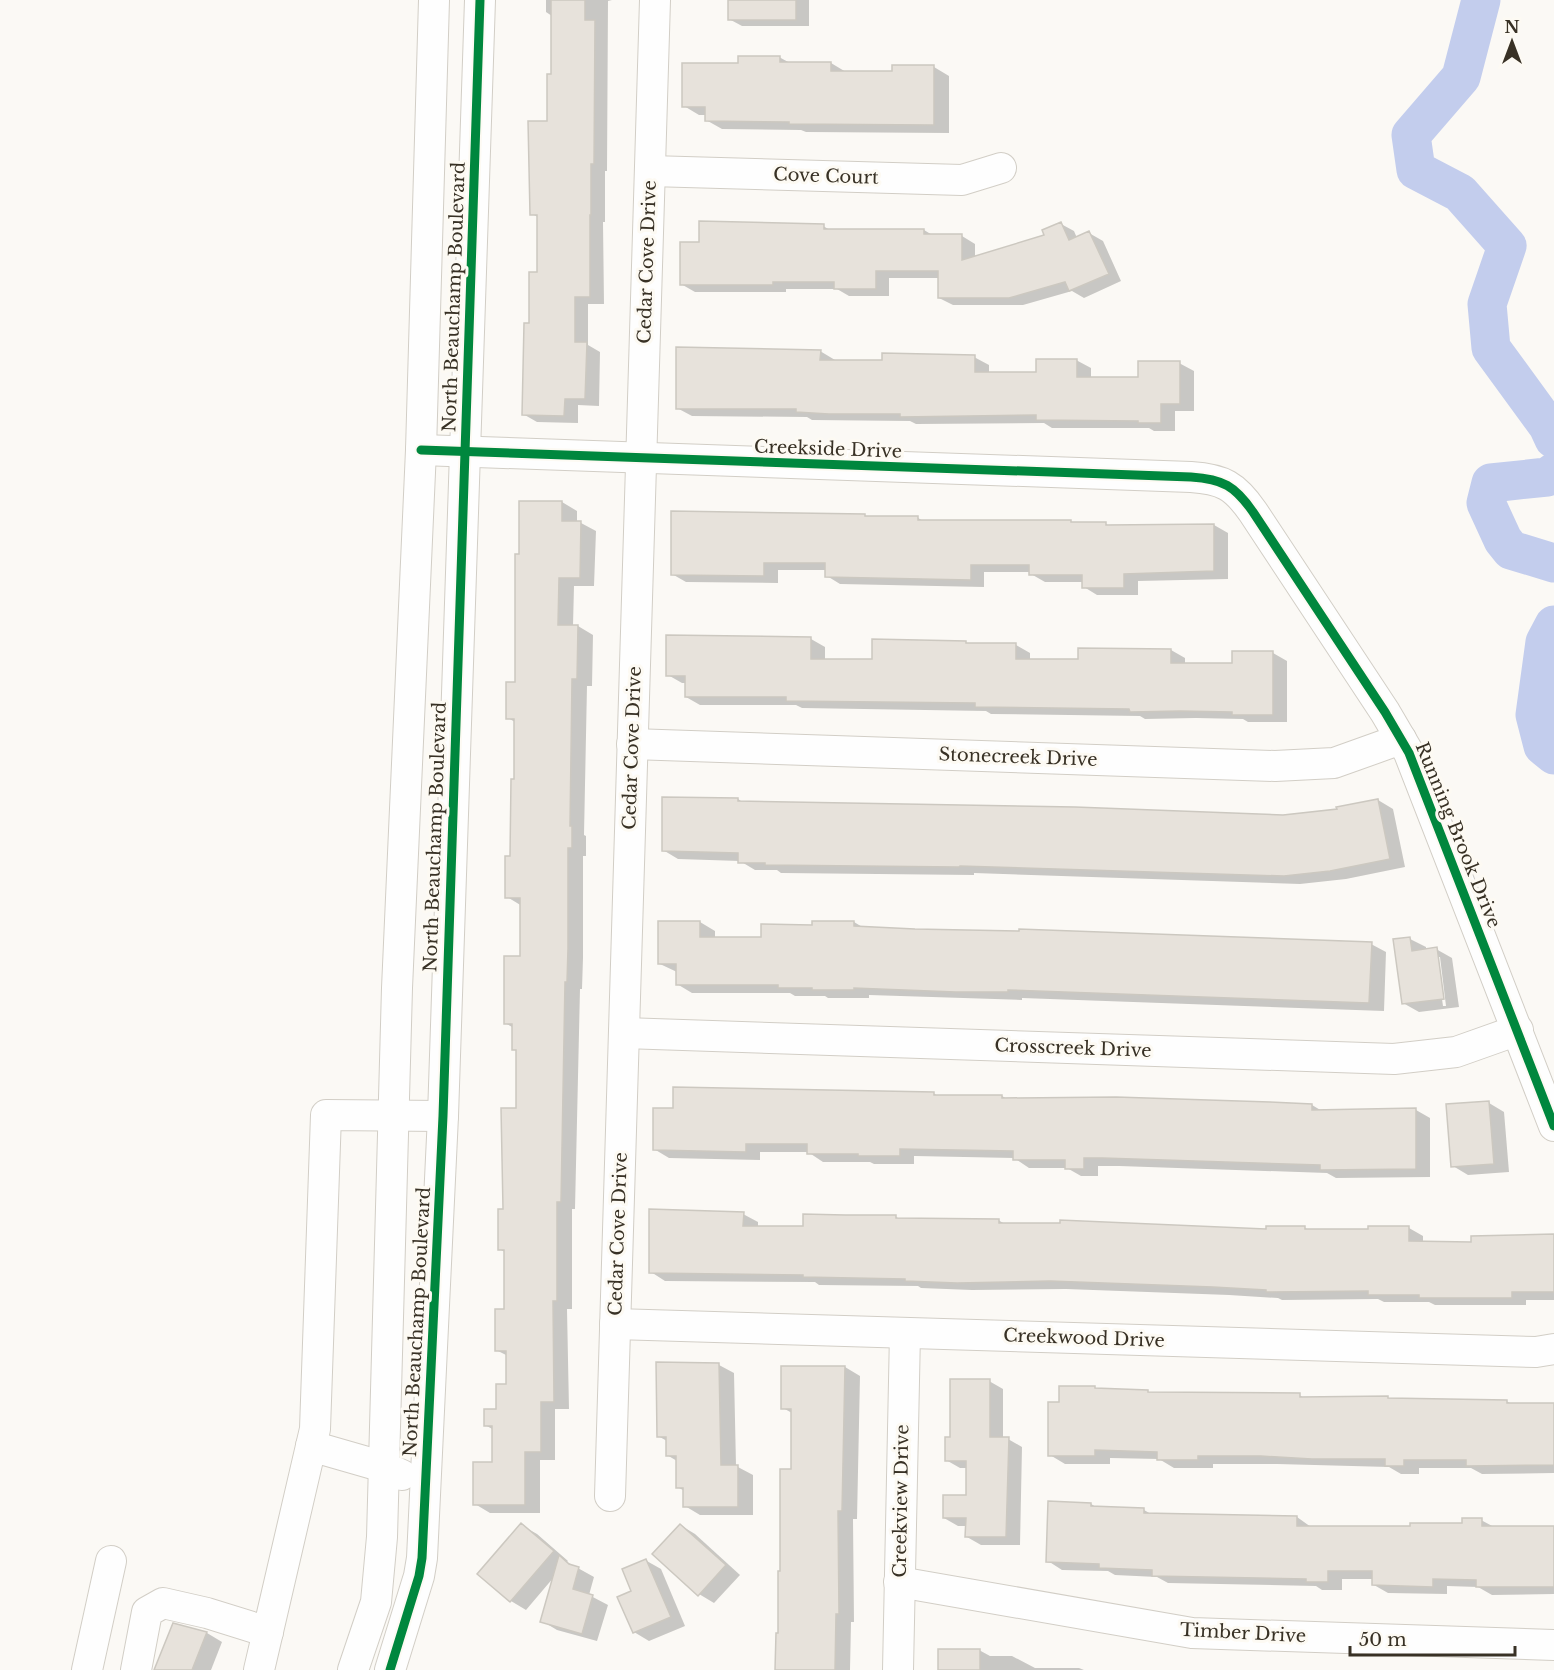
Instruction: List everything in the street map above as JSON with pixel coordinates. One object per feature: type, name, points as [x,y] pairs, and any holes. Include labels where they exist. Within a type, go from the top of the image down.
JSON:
[{"type":"street","name":"North Beauchamp Boulevard","points":[[353,1670],[376,1602],[382,1537],[397,988],[421,450],[435,0]]},
{"type":"street","name":"North Beauchamp Boulevard","points":[[390,1670],[419,1576],[422,1558],[442,1116],[480,0]]},
{"type":"street","name":"Cedar Cove Drive","points":[[609,1496],[655,0]]},
{"type":"street","name":"Cove Court","points":[[650,171],[962,180],[1001,168]]},
{"type":"street","name":"Creekside Drive","points":[[421,450],[1191,477],[1214,479],[1232,487]]},
{"type":"street","name":"Running Brook Drive","points":[[1232,487],[1253,512],[1385,712],[1409,753],[1554,1126]]},
{"type":"street","name":"Stonecreek Drive","points":[[632,744],[1275,766],[1334,763],[1401,739]]},
{"type":"street","name":"Crosscreek Drive","points":[[624,1033],[1394,1059],[1456,1052],[1518,1030]]},
{"type":"street","points":[[259,1670],[315,1429],[326,1115],[442,1116]]},
{"type":"street","name":"Creekwood Drive","points":[[615,1324],[1536,1352],[1554,1349]]},
{"type":"street","name":"Creekview Drive","points":[[898,1670],[905,1333]]},
{"type":"street","points":[[311,1446],[384,1467],[404,1476],[408,1550],[422,1558]]},
{"type":"street","points":[[87,1670],[111,1560]]},
{"type":"street","name":"Timber Drive","points":[[899,1582],[1192,1633],[1554,1645]]},
{"type":"street","points":[[136,1670],[147,1612],[163,1603],[207,1612],[268,1632]]},
{"type":"building","points":[[551,0],[585,0],[585,20],[595,20],[590,297],[575,297],[575,342],[587,342],[585,399],[565,399],[564,416],[522,415],[524,323],[529,323],[529,272],[537,272],[537,215],[530,215],[528,121],[547,121],[547,74],[551,74]]},
{"type":"building","points":[[728,0],[796,0],[796,20],[728,20]]},
{"type":"building","points":[[738,56],[780,56],[780,62],[831,62],[831,71],[892,71],[892,65],[934,65],[934,125],[705,121],[705,107],[682,107],[682,63],[738,63]]},
{"type":"building","points":[[699,221],[824,224],[824,229],[924,229],[924,234],[962,234],[962,260],[1044,235],[1042,230],[1061,222],[1069,240],[1089,231],[1109,274],[1069,291],[1065,282],[1009,298],[938,298],[938,271],[876,271],[876,289],[834,289],[834,282],[773,282],[773,285],[680,285],[680,242],[699,242]]},
{"type":"building","points":[[676,347],[821,350],[820,360],[882,360],[882,353],[975,355],[975,372],[1036,372],[1036,359],[1077,359],[1077,377],[1138,377],[1138,361],[1180,361],[1180,404],[1161,404],[1161,423],[1036,420],[1036,415],[900,417],[900,414],[796,412],[796,409],[676,409]]},
{"type":"building","points":[[519,501],[562,501],[562,521],[581,521],[580,578],[559,578],[558,625],[578,625],[577,679],[572,679],[570,826],[572,826],[572,848],[568,848],[568,948],[567,982],[565,982],[561,1202],[557,1202],[557,1301],[553,1301],[554,1402],[541,1402],[541,1452],[525,1452],[525,1505],[473,1505],[473,1462],[492,1462],[492,1426],[484,1426],[484,1409],[496,1409],[496,1384],[506,1384],[506,1351],[495,1351],[495,1309],[504,1309],[504,1250],[498,1250],[498,1209],[503,1209],[501,1108],[516,1108],[516,1050],[512,1050],[512,1024],[504,1024],[504,956],[520,956],[520,898],[505,898],[505,856],[510,856],[511,779],[514,779],[514,719],[506,719],[506,682],[515,682],[515,554],[519,554]]},
{"type":"building","points":[[671,511],[865,514],[865,516],[918,516],[918,520],[1071,520],[1071,522],[1106,522],[1106,525],[1214,524],[1214,571],[1124,574],[1124,588],[1082,588],[1082,575],[1029,575],[1029,565],[971,565],[971,580],[825,577],[825,563],[764,563],[764,576],[671,575]]},
{"type":"building","points":[[666,635],[811,637],[811,659],[872,659],[872,639],[1016,643],[1016,659],[1078,659],[1078,648],[1171,649],[1171,663],[1232,663],[1232,651],[1273,651],[1273,715],[1232,715],[1232,712],[1130,712],[1129,709],[975,707],[975,703],[786,701],[786,697],[685,697],[685,676],[666,676]]},
{"type":"building","points":[[662,797],[738,798],[738,801],[1075,807],[1283,815],[1337,809],[1336,807],[1378,799],[1390,859],[1330,871],[1284,876],[960,866],[738,863],[738,853],[662,851]]},
{"type":"building","points":[[658,921],[700,921],[700,937],[761,937],[761,924],[812,925],[812,921],[854,921],[854,926],[915,929],[1019,931],[1019,929],[1372,942],[1369,1003],[1008,990],[1008,992],[854,988],[854,990],[812,990],[812,988],[778,988],[778,985],[676,985],[676,964],[658,964]]},
{"type":"building","points":[[1410,937],[1412,951],[1437,947],[1444,999],[1402,1004],[1393,939]]},
{"type":"building","points":[[673,1087],[934,1092],[934,1095],[1002,1095],[1002,1098],[1116,1097],[1270,1102],[1312,1104],[1312,1110],[1416,1108],[1416,1169],[1320,1170],[1320,1165],[1084,1158],[1084,1169],[1065,1169],[1065,1160],[1013,1160],[1013,1151],[900,1149],[900,1156],[858,1156],[858,1154],[807,1154],[807,1144],[746,1144],[746,1152],[653,1150],[653,1108],[673,1108]]},
{"type":"building","points":[[1489,1101],[1494,1164],[1451,1167],[1446,1104]]},
{"type":"building","points":[[649,1209],[744,1212],[743,1226],[803,1226],[803,1214],[999,1219],[999,1223],[1060,1223],[1060,1220],[1266,1229],[1266,1226],[1305,1226],[1305,1229],[1368,1229],[1368,1226],[1409,1226],[1409,1241],[1471,1242],[1471,1236],[1554,1234],[1554,1292],[1512,1292],[1512,1298],[1419,1298],[1419,1295],[1368,1295],[1368,1291],[1266,1292],[1266,1290],[1213,1287],[1050,1281],[957,1283],[905,1281],[905,1279],[803,1277],[803,1275],[649,1273]]},
{"type":"building","points":[[656,1362],[719,1363],[721,1465],[738,1465],[738,1507],[683,1507],[683,1488],[676,1488],[676,1456],[666,1456],[666,1437],[657,1437]]},
{"type":"building","points":[[781,1366],[845,1366],[842,1511],[838,1511],[839,1614],[836,1614],[835,1670],[775,1670],[776,1633],[778,1633],[778,1571],[780,1571],[780,1469],[791,1469],[791,1409],[781,1409]]},
{"type":"building","points":[[950,1379],[990,1379],[990,1437],[1009,1437],[1006,1537],[965,1537],[966,1518],[943,1518],[943,1495],[966,1495],[966,1461],[945,1461],[945,1437],[950,1437]]},
{"type":"building","points":[[1059,1386],[1095,1386],[1095,1388],[1148,1390],[1148,1392],[1300,1393],[1300,1397],[1388,1396],[1388,1398],[1554,1403],[1554,1465],[1466,1466],[1466,1460],[1404,1460],[1404,1466],[1385,1466],[1385,1459],[1261,1456],[1198,1456],[1198,1460],[1157,1460],[1157,1452],[1095,1450],[1095,1456],[1048,1456],[1048,1402],[1059,1402]]},
{"type":"building","points":[[1048,1501],[1091,1503],[1091,1506],[1144,1508],[1144,1513],[1297,1516],[1297,1526],[1410,1526],[1410,1523],[1462,1523],[1462,1518],[1482,1518],[1482,1526],[1554,1526],[1554,1587],[1476,1587],[1476,1580],[1433,1579],[1433,1587],[1372,1585],[1372,1571],[1328,1571],[1328,1582],[1306,1582],[1306,1579],[1152,1576],[1152,1570],[1099,1568],[1099,1564],[1046,1562]]},
{"type":"building","points":[[521,1523],[554,1551],[510,1602],[477,1574]]},
{"type":"building","points":[[680,1524],[726,1565],[698,1596],[652,1554]]},
{"type":"building","points":[[559,1555],[569,1564],[579,1567],[573,1589],[593,1595],[582,1634],[540,1622]]},
{"type":"building","points":[[646,1559],[671,1617],[633,1633],[617,1597],[631,1591],[622,1569]]},
{"type":"building","points":[[173,1623],[207,1632],[192,1670],[154,1670]]},
{"type":"building","points":[[938,1649],[980,1649],[980,1670],[938,1670]]},
{"type":"waterway","points":[[1481,0],[1461,77],[1411,135],[1416,170],[1460,193],[1507,246],[1487,304],[1491,348],[1548,426],[1554,439]]},
{"type":"waterway","points":[[1554,472],[1547,477],[1491,483],[1486,503],[1503,540],[1511,550],[1554,563]]},
{"type":"waterway","points":[[1554,625],[1545,642],[1535,715],[1543,746],[1554,755]]},
{"type":"cycle path","points":[[390,1670],[419,1576],[422,1558],[443,1116],[480,0]]},
{"type":"cycle path","points":[[421,450],[1191,477],[1220,482],[1234,490],[1253,512],[1385,712],[1409,753],[1554,1126]]}]
